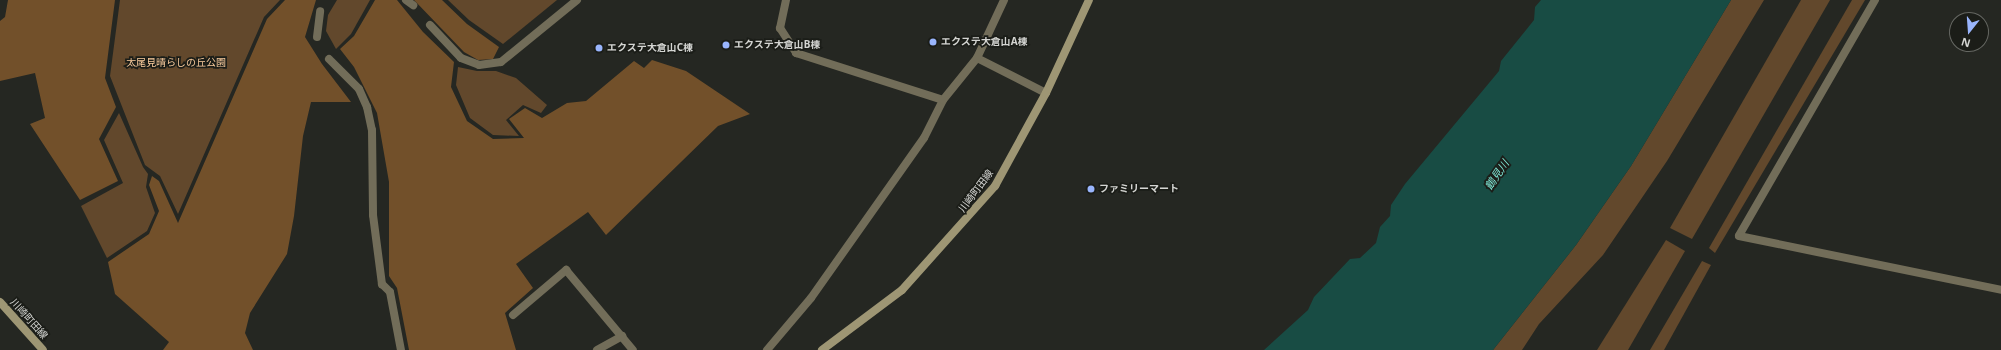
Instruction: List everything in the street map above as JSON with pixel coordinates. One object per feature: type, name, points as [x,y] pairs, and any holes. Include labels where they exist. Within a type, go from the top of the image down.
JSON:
[{"type":"main road","name":"川崎町田線","points":[[822,350],[902,290],[962,225],[995,186],[1046,93],[1089,0]]},
{"type":"main road","name":"川崎町田線","points":[[0,302],[43,350]]},
{"type":"street","points":[[430,25],[461,58],[479,65],[501,62],[577,0]]},
{"type":"street","points":[[786,0],[780,28],[796,53],[943,100]]},
{"type":"street","points":[[768,350],[810,298],[924,138],[943,100],[977,58],[1004,0]]},
{"type":"street","points":[[1875,0],[1739,236],[2001,290]]},
{"type":"street","points":[[317,37],[320,11]]},
{"type":"street","points":[[977,58],[1046,93]]},
{"type":"street","points":[[329,59],[359,89],[367,107],[372,130],[373,215],[382,284],[390,292],[401,350]]},
{"type":"street","points":[[513,315],[566,270],[633,350]]},
{"type":"street","points":[[597,350],[622,336]]},
{"type":"green space","name":"太尾見晴らしの丘公園","points":[[120,0],[280,0],[264,17],[178,214],[160,176],[145,165],[110,76]]},
{"type":"green space","points":[[337,0],[370,0],[351,34],[336,49],[326,31],[328,15]]},
{"type":"green space","points":[[448,0],[557,0],[503,44],[469,20]]},
{"type":"green space","points":[[1731,0],[1764,0],[1667,161],[1603,255],[1539,324],[1522,350],[1493,350],[1576,245],[1631,166]]},
{"type":"green space","points":[[1801,0],[1830,0],[1692,239],[1670,228]]},
{"type":"green space","points":[[1852,0],[1865,0],[1715,253],[1709,248]]},
{"type":"green space","points":[[458,67],[477,71],[496,71],[516,78],[547,105],[541,113],[523,105],[506,120],[519,136],[493,135],[470,118],[456,85]]},
{"type":"green space","points":[[119,113],[143,167],[148,174],[146,187],[155,213],[147,231],[107,258],[81,206],[123,183],[104,140]]},
{"type":"green space","points":[[1666,240],[1685,251],[1628,350],[1597,350]]},
{"type":"green space","points":[[1702,261],[1711,265],[1664,350],[1650,350]]},
{"type":"shaded area","points":[[8,0],[115,0],[105,78],[116,107],[99,139],[118,181],[80,200],[30,124],[45,118],[35,73],[0,81],[0,21],[5,17]]},
{"type":"shaded area","points":[[285,0],[316,0],[305,37],[322,64],[351,102],[311,102],[303,136],[294,216],[287,254],[250,313],[245,333],[253,350],[163,350],[169,342],[115,294],[108,262],[149,234],[159,211],[149,185],[152,176],[159,181],[178,223],[267,19]]},
{"type":"shaded area","points":[[375,0],[397,0],[423,32],[454,62],[451,87],[467,121],[493,139],[524,138],[509,119],[525,108],[542,118],[567,103],[586,101],[634,61],[644,68],[652,60],[686,71],[750,114],[718,126],[606,235],[588,212],[516,264],[533,288],[505,313],[516,350],[409,350],[397,288],[389,276],[389,182],[377,113],[354,67],[340,49],[354,36]]},
{"type":"shaded area","points":[[414,0],[442,0],[467,24],[499,47],[493,59],[478,60],[464,52]]},
{"type":"water","name":"鶴見川","points":[[1541,0],[1731,0],[1631,166],[1576,245],[1493,350],[1264,350],[1308,310],[1314,297],[1350,259],[1360,258],[1376,243],[1380,227],[1390,216],[1391,205],[1405,184],[1499,71],[1501,61],[1534,20],[1535,7]]},
{"type":"place","name":"エクステ大倉山A棟","points":[[933,42]]},
{"type":"place","name":"エクステ大倉山B棟","points":[[726,45]]},
{"type":"place","name":"エクステ大倉山C棟","points":[[599,48]]},
{"type":"place","name":"ファミリーマート","points":[[1091,189]]}]
